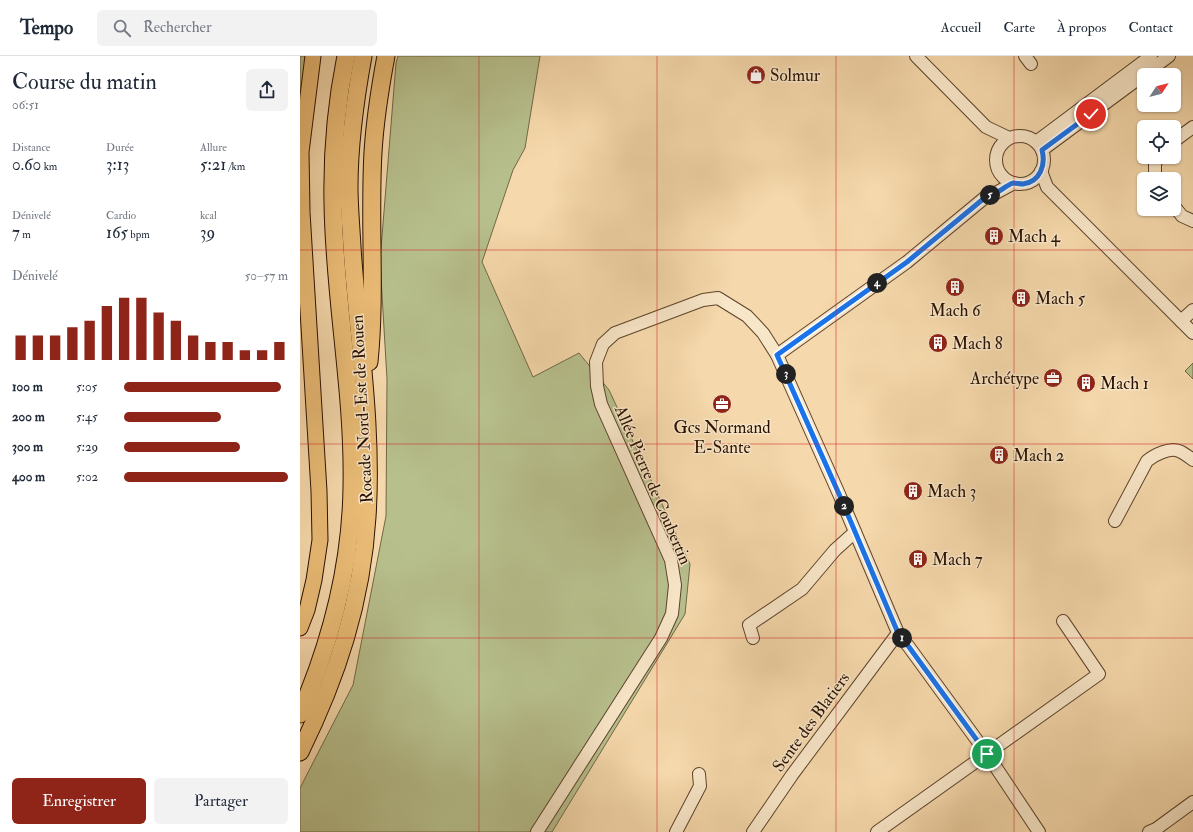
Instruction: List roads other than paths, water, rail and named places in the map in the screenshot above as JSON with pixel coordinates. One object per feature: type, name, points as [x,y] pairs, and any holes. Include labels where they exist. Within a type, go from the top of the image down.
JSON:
[{"type":"highway","name":"Rocade Nord-Est de Rouen","points":[[300,714],[315,679],[333,621],[341,589],[350,520],[352,487],[351,437],[333,204],[333,154],[336,114],[346,56]]},
{"type":"highway","name":"Rocade Nord-Est de Rouen","points":[[300,752],[333,679],[347,636],[356,599],[367,518],[369,483],[365,402],[354,271],[349,188],[353,112],[363,56]]},
{"type":"highway","points":[[365,402],[372,332],[373,152],[378,98],[386,56]]},
{"type":"main road","points":[[300,628],[307,610],[314,580],[320,540],[319,491],[302,212],[301,152],[314,56]]},
{"type":"street","points":[[916,56],[986,127],[994,143],[997,154]]},
{"type":"street","points":[[1039,146],[1151,56]]},
{"type":"street","points":[[1039,146],[1169,56]]},
{"type":"street","points":[[986,127],[1009,138]]},
{"type":"street","points":[[1181,136],[1193,127]]},
{"type":"street","points":[[1017,136],[1029,137],[1039,146],[1044,163],[1036,178],[1022,184],[1008,181],[1002,175],[996,160],[997,154],[1000,146],[1009,138],[1017,136]]},
{"type":"street","points":[[1041,171],[1046,187],[1193,333]]},
{"type":"street","points":[[988,195],[989,190],[1002,175]]},
{"type":"street","points":[[1029,182],[1046,187]]},
{"type":"street","points":[[1014,183],[992,195],[988,195],[907,262],[777,355],[898,633],[987,754],[1039,832]]},
{"type":"street","points":[[1181,215],[1193,221]]},
{"type":"street","name":"Allée Pierre de Coubertin","points":[[537,832],[661,638],[672,614],[675,585],[671,560],[601,404],[597,386],[596,362],[603,344],[614,333],[703,300],[718,298],[747,316],[763,333],[777,355]]},
{"type":"street","points":[[1181,321],[1193,310]]},
{"type":"street","points":[[1115,521],[1147,461],[1155,455],[1166,451],[1178,450],[1193,460]]},
{"type":"street","points":[[753,638],[749,625],[802,589],[835,550],[855,532]]},
{"type":"street","points":[[877,832],[1099,674],[1063,621]]},
{"type":"street","name":"Sente des Blatiers","points":[[753,832],[797,769],[898,633]]},
{"type":"street","points":[[676,832],[700,786],[699,774]]},
{"type":"street","points":[[1149,832],[1156,829],[1193,802]]},
{"type":"place","name":"Solmur","points":[[756,75]]},
{"type":"place","name":"Mach 4","points":[[994,236]]},
{"type":"place","name":"Mach 6","points":[[955,287]]},
{"type":"place","name":"Mach 5","points":[[1021,298]]},
{"type":"place","name":"Mach 8","points":[[938,343]]},
{"type":"place","name":"Archétype","points":[[1053,378]]},
{"type":"place","name":"Mach 1","points":[[1086,383]]},
{"type":"place","name":"Gcs Normand E-Sante","points":[[722,404]]},
{"type":"place","name":"Mach 2","points":[[999,455]]},
{"type":"place","name":"Mach 3","points":[[913,491]]},
{"type":"place","name":"Mach 7","points":[[918,559]]}]
